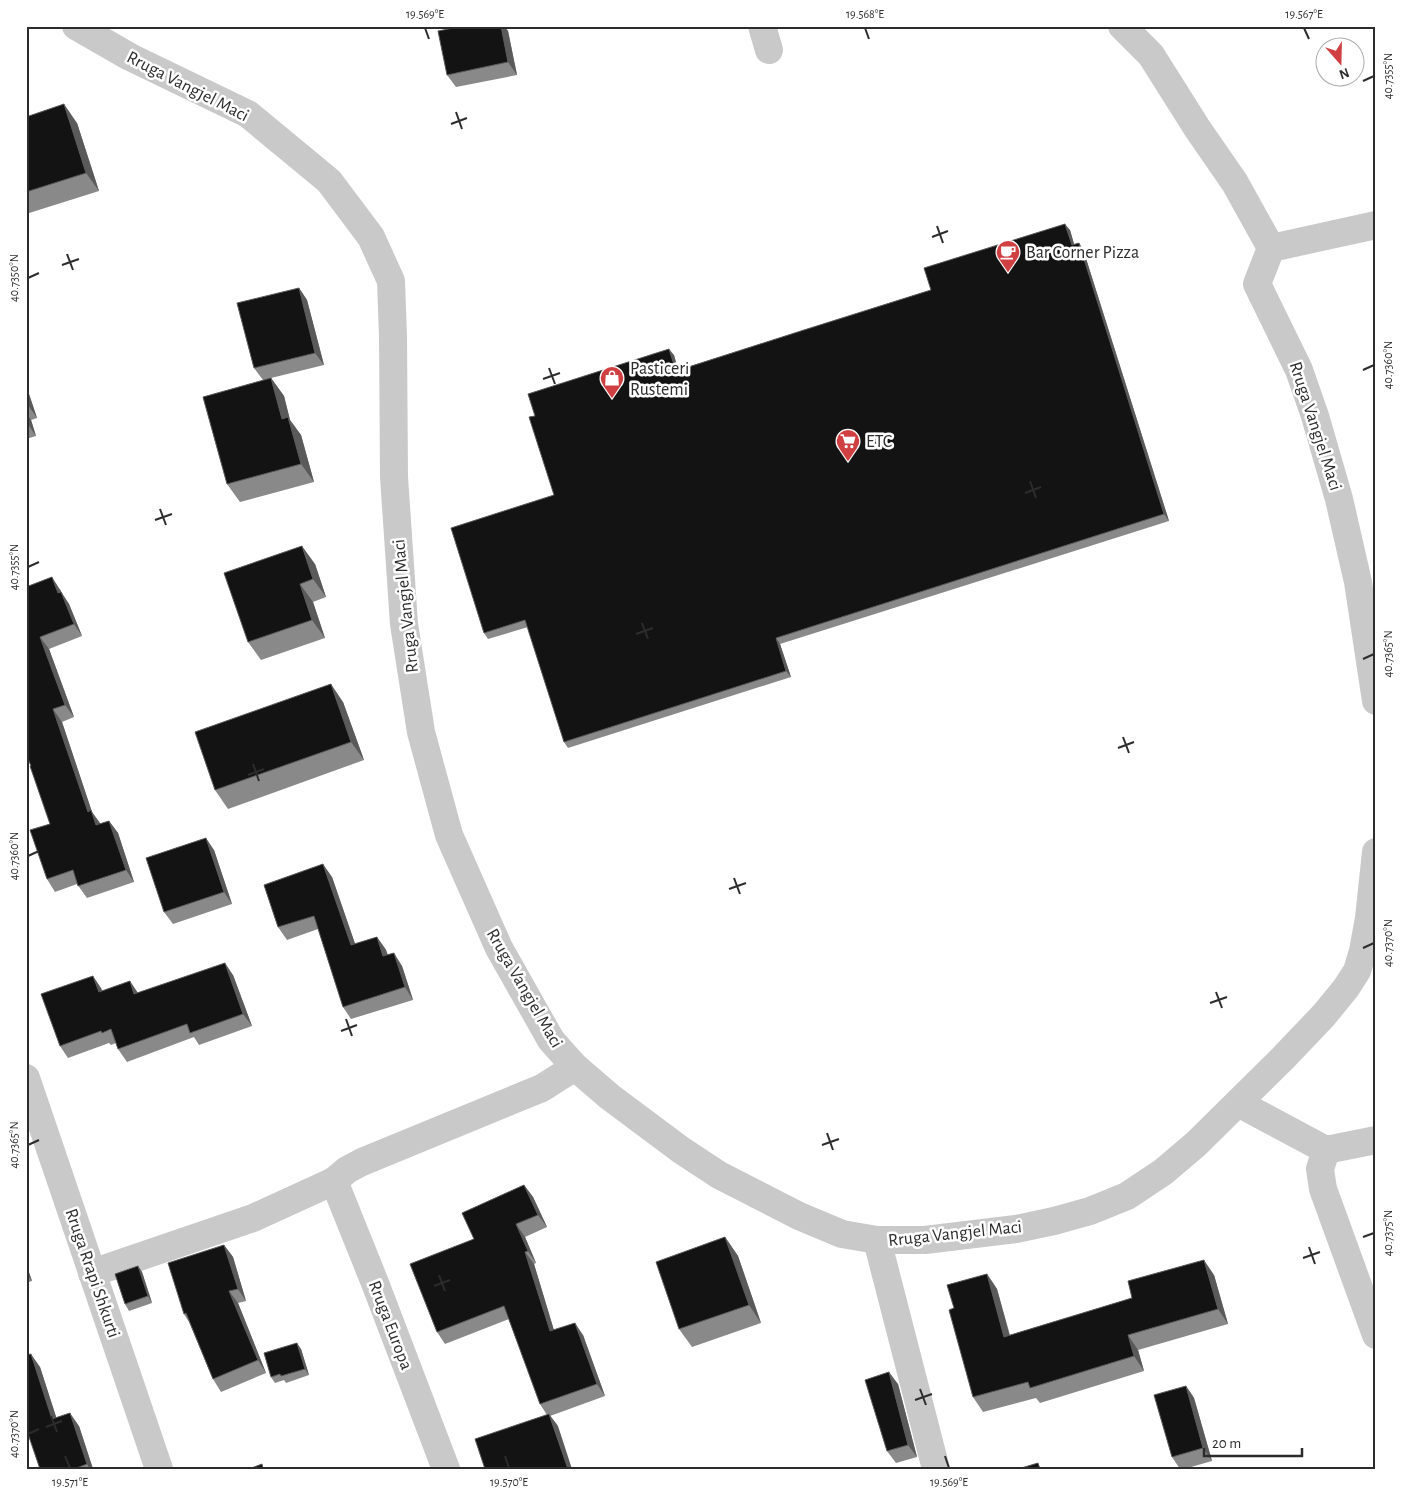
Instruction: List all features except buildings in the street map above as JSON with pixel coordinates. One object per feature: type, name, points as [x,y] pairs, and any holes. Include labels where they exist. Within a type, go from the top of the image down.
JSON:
[{"type":"street","name":"Rruga Vangjel Maci","points":[[76,26],[130,57],[248,114],[329,181],[371,237],[391,281],[395,486],[404,624],[421,732],[449,835],[499,948],[551,1040],[575,1068],[610,1098],[681,1150],[719,1175],[799,1216],[842,1234],[877,1240],[925,1240],[1016,1228],[1054,1221],[1090,1211],[1127,1196],[1163,1172],[1196,1144],[1238,1103],[1324,1015],[1357,971],[1369,918],[1376,852]]},
{"type":"street","points":[[1122,26],[1151,55],[1197,128],[1235,183],[1271,248],[1376,225]]},
{"type":"street","name":"Rruga Vangjel Maci","points":[[1271,248],[1257,284],[1299,370],[1337,490],[1358,582],[1376,701]]},
{"type":"street","points":[[92,1273],[253,1218],[334,1181],[346,1170],[362,1162],[542,1088],[575,1068]]},
{"type":"street","name":"Rruga Rrapi Shkurti","points":[[26,1078],[159,1469]]},
{"type":"street","points":[[1238,1103],[1326,1150],[1376,1140]]},
{"type":"street","points":[[1326,1150],[1320,1169],[1323,1189],[1376,1335]]},
{"type":"street","name":"Rruga Europa","points":[[334,1181],[446,1469]]},
{"type":"street","points":[[877,1240],[936,1469]]},
{"type":"place","name":"Bar Corner Pizza","points":[[1008,273]]},
{"type":"place","name":"Pasticeri Rustemi","points":[[612,399]]},
{"type":"place","name":"ETC","points":[[848,462]]}]
